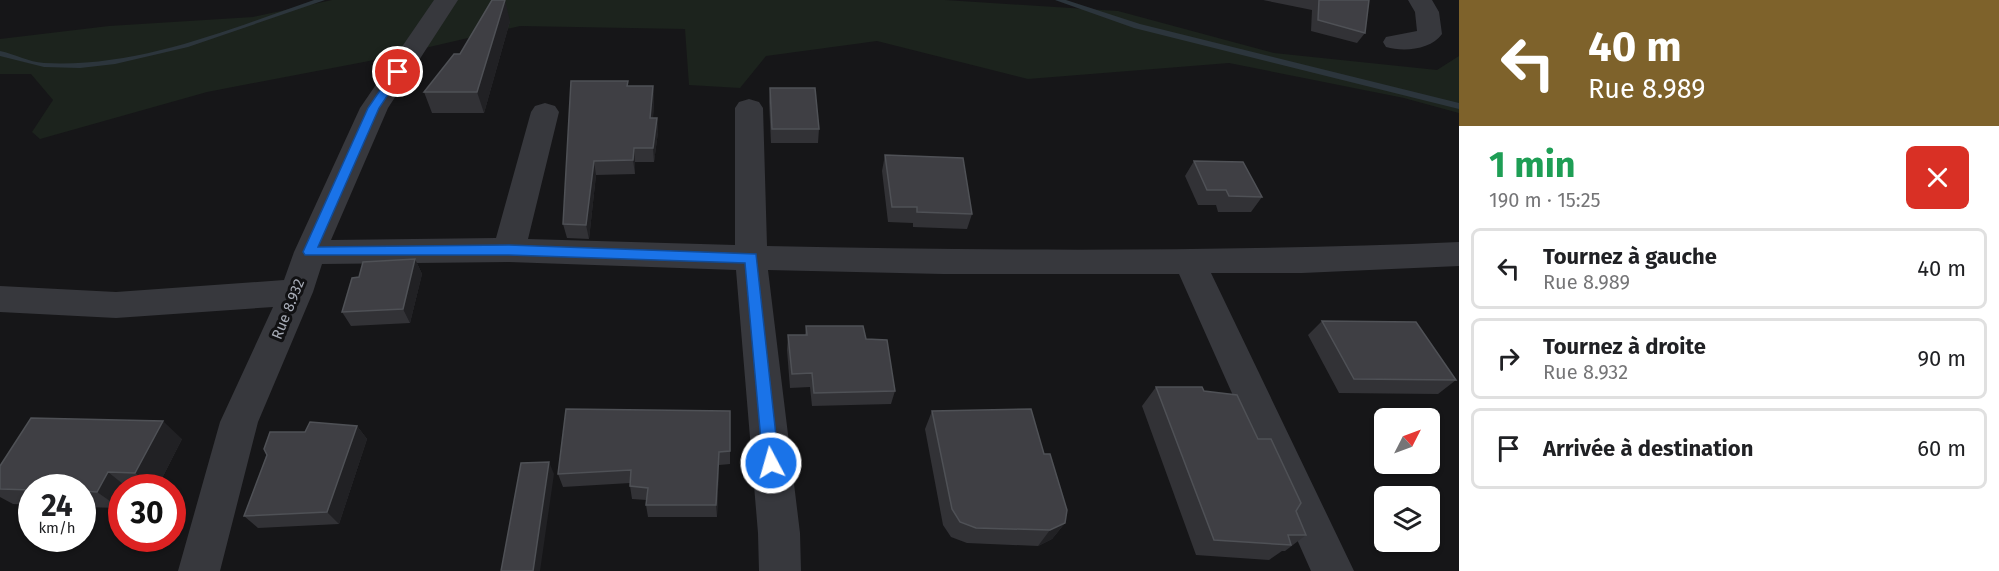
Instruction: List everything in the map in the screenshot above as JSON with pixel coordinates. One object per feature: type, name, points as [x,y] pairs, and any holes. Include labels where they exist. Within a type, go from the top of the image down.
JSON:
[{"type":"street","name":"Rue 8.932","points":[[199,571],[238,422],[296,292],[310,252],[374,108],[446,0]]},
{"type":"street","points":[[1395,42],[1414,41],[1430,33],[1427,12],[1420,0]]},
{"type":"street","points":[[749,108],[751,258],[779,533],[780,571]]},
{"type":"street","points":[[509,250],[545,112]]},
{"type":"street","points":[[310,252],[509,250],[943,262],[1302,261],[1459,254]]},
{"type":"street","points":[[1190,261],[1333,571]]},
{"type":"street","points":[[0,299],[116,305],[296,292]]},
{"type":"shaded area","points":[[332,0],[945,0],[1118,11],[1274,53],[1437,70],[1459,56],[1459,113],[1404,98],[1229,63],[1028,79],[877,41],[766,56],[740,88],[689,85],[685,29],[520,26],[369,61],[207,92],[40,139],[32,132],[53,100],[31,74],[0,74],[0,39],[109,26],[253,17]]},
{"type":"building","points":[[492,0],[505,0],[477,92],[424,92],[454,54],[460,54]]},
{"type":"building","points":[[1319,0],[1369,0],[1365,33],[1318,20]]},
{"type":"building","points":[[571,81],[628,81],[627,86],[653,86],[650,118],[657,118],[653,148],[634,148],[633,160],[594,161],[586,225],[563,224]]},
{"type":"building","points":[[770,88],[815,88],[819,129],[772,129]]},
{"type":"building","points":[[885,155],[963,158],[972,214],[917,212],[917,207],[892,207]]},
{"type":"building","points":[[1194,161],[1243,162],[1262,197],[1229,196],[1226,190],[1207,190]]},
{"type":"building","points":[[415,259],[403,309],[342,312],[352,278],[359,277],[363,262]]},
{"type":"building","points":[[1322,321],[1416,322],[1456,380],[1354,379]]},
{"type":"building","points":[[806,326],[863,326],[866,339],[887,340],[895,391],[814,393],[812,373],[792,374],[788,335],[807,335]]},
{"type":"building","points":[[1156,387],[1202,387],[1204,391],[1237,395],[1258,439],[1271,439],[1301,503],[1296,511],[1306,535],[1288,535],[1291,545],[1214,540]]},
{"type":"building","points":[[566,409],[730,411],[730,451],[719,452],[716,505],[646,505],[648,488],[630,486],[631,470],[558,474]]},
{"type":"building","points":[[1031,409],[1044,454],[1050,454],[1067,510],[1065,523],[1050,530],[976,528],[960,522],[952,509],[932,411]]},
{"type":"building","points":[[31,418],[163,421],[135,473],[108,472],[97,492],[96,474],[18,474],[18,490],[0,489],[0,466]]},
{"type":"building","points":[[310,422],[357,426],[327,512],[244,516],[267,455],[264,449],[270,432],[305,432]]},
{"type":"building","points":[[549,462],[533,571],[501,571],[521,463]]},
{"type":"waterway","points":[[0,53],[44,65],[80,65],[115,61],[186,46],[321,0]]},
{"type":"waterway","points":[[1059,0],[1137,26],[1459,106]]},
{"type":"route","points":[[398,72],[374,108],[310,252],[509,250],[751,258],[771,463]]}]
